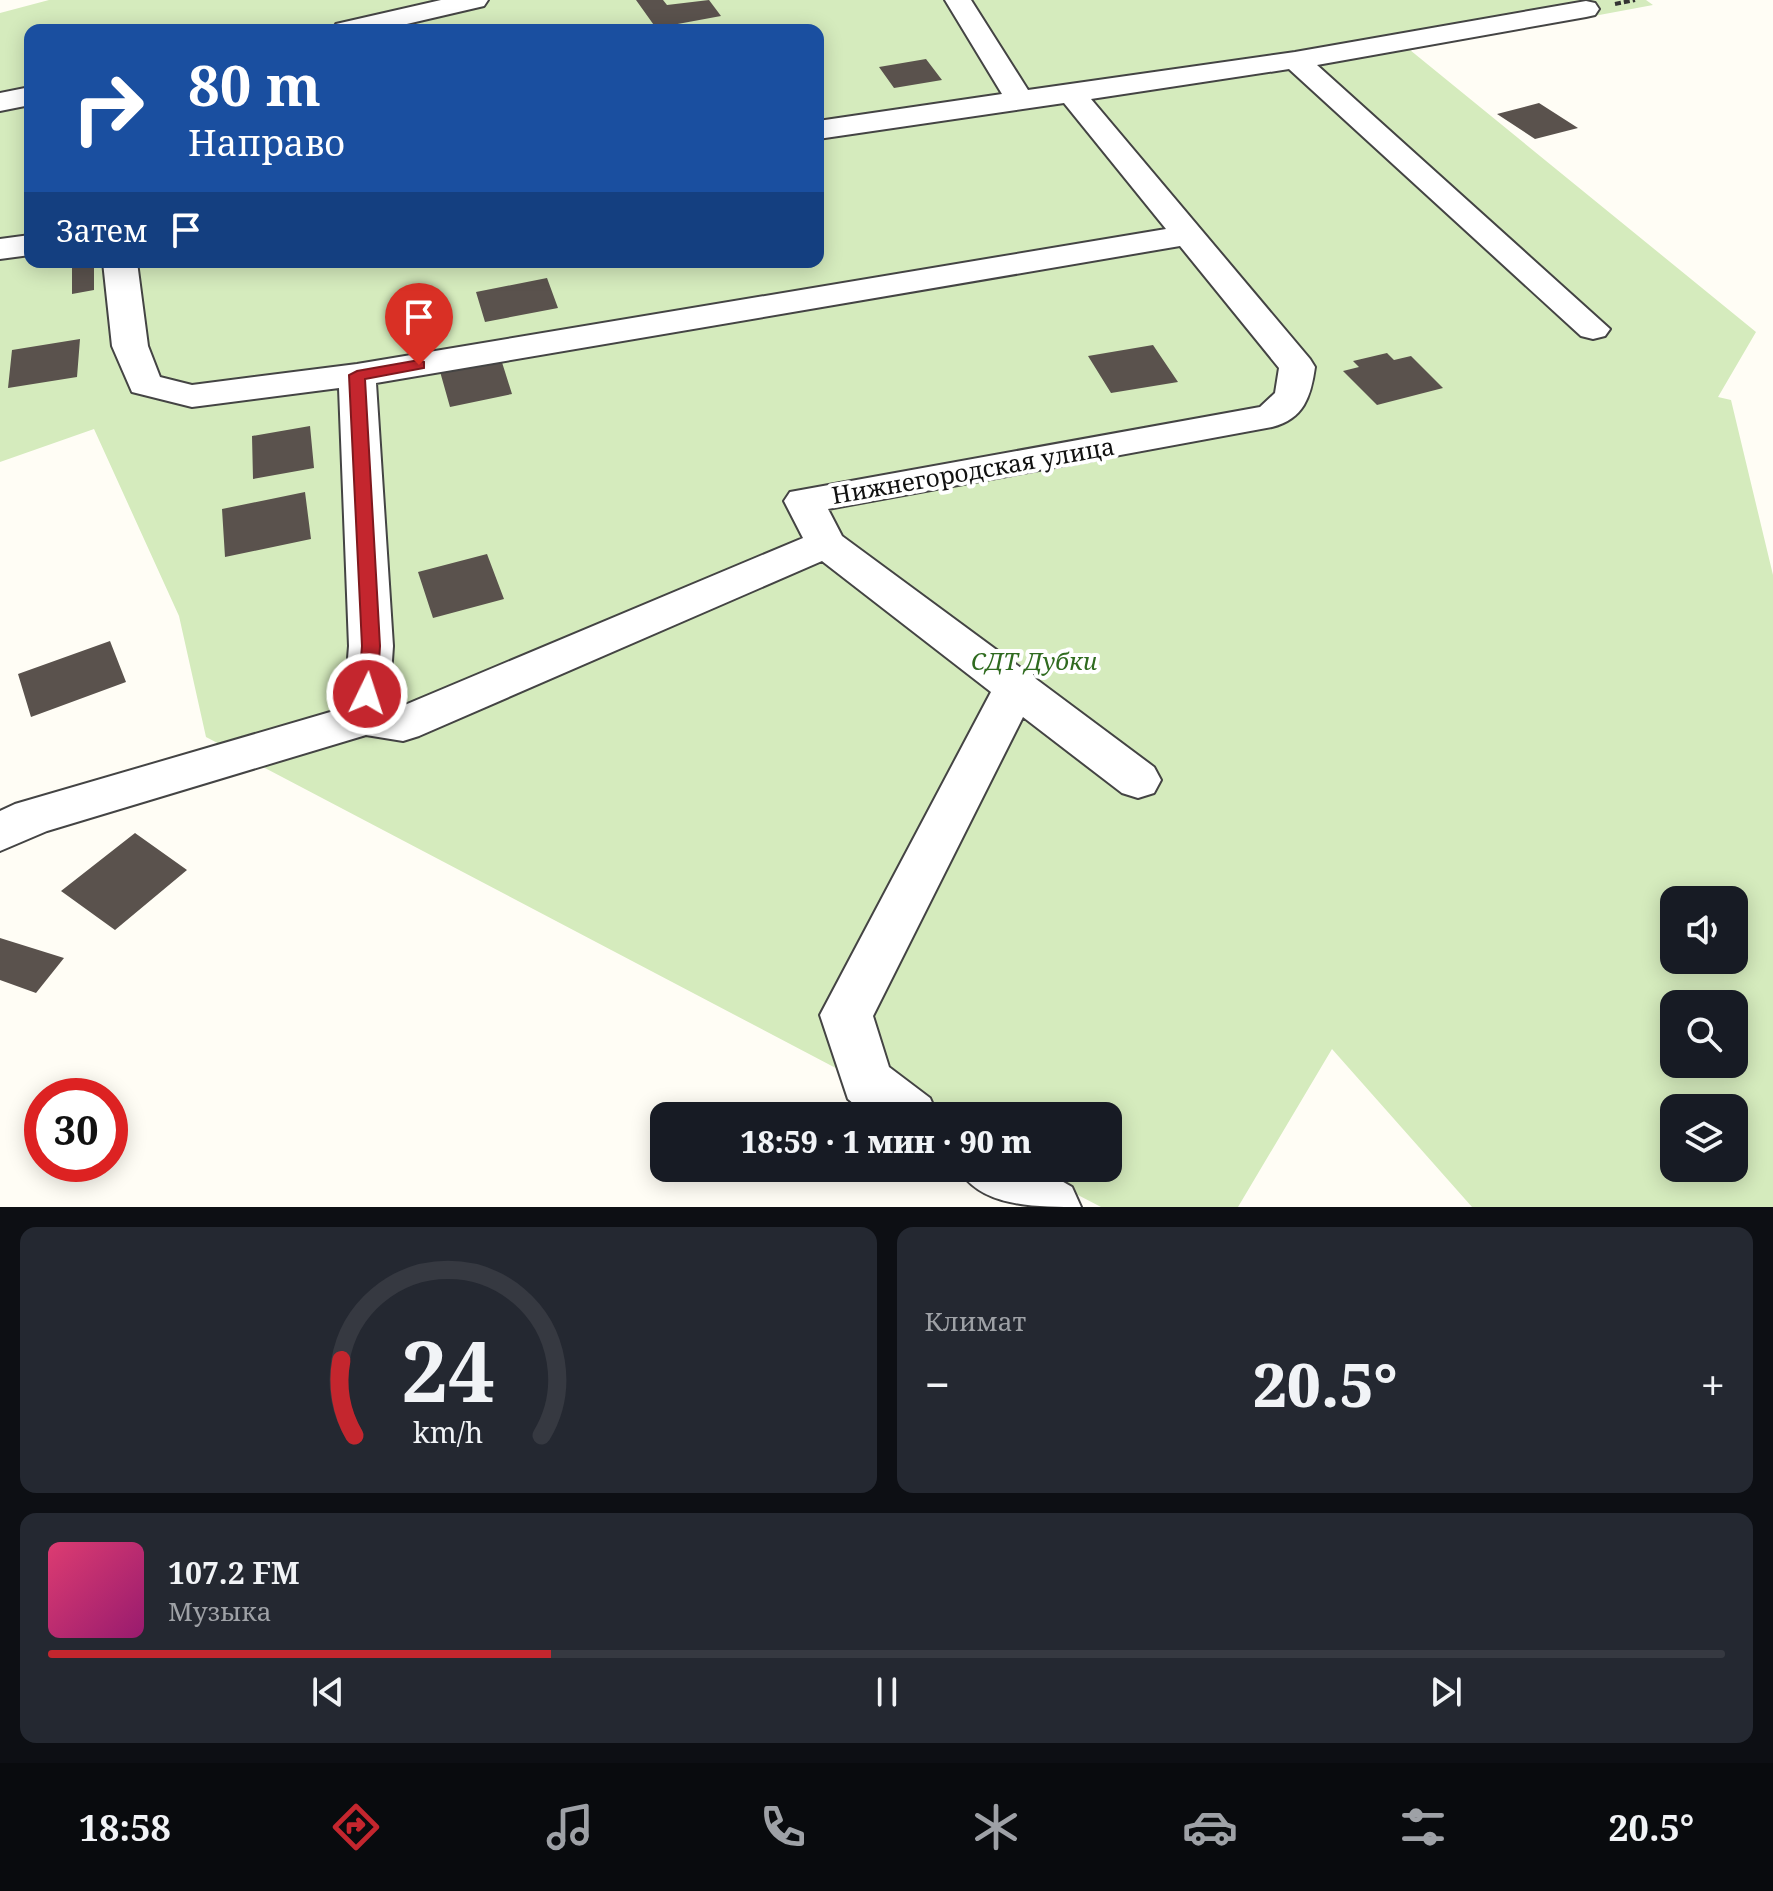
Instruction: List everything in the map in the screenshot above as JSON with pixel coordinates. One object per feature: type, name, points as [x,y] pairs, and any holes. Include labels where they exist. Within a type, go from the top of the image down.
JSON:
[{"type":"street","points":[[356,24],[378,10],[475,0]]},
{"type":"street","points":[[958,0],[1020,100]]},
{"type":"street","points":[[824,129],[1295,60],[1586,9]]},
{"type":"street","points":[[1295,60],[1593,329]]},
{"type":"street","name":"Нижнегородская улица","points":[[0,832],[32,817],[366,718],[403,724],[826,544],[804,501],[1272,416],[1293,396],[1297,367],[1071,93]]},
{"type":"street","points":[[0,102],[24,97]]},
{"type":"street","points":[[121,268],[130,346],[145,384],[192,396],[357,375],[1187,235]]},
{"type":"street","points":[[0,249],[24,246]]},
{"type":"street","points":[[357,375],[371,646],[366,718]]},
{"type":"street","points":[[826,544],[1017,685],[1138,780]]},
{"type":"street","points":[[892,1102],[867,1082],[846,1015],[1017,685]]},
{"type":"street","points":[[1010,1182],[1052,1207]]},
{"type":"green space","name":"СДТ Дубки","points":[[49,0],[1646,0],[1653,5],[1410,50],[1756,332],[1718,397],[1731,400],[1773,575],[1773,1207],[1472,1207],[1332,1049],[1238,1207],[1101,1207],[1053,1182],[1122,1182],[1122,1102],[900,1102],[206,737],[179,616],[94,429],[0,462],[0,13]]},
{"type":"building","points":[[636,0],[663,0],[667,5],[709,0],[721,16],[678,24],[653,24]]},
{"type":"building","points":[[926,59],[942,80],[894,88],[879,67]]},
{"type":"building","points":[[1539,103],[1578,128],[1535,139],[1497,114]]},
{"type":"building","points":[[72,268],[94,268],[94,290],[72,294]]},
{"type":"building","points":[[547,278],[558,308],[485,322],[476,292]]},
{"type":"building","points":[[80,339],[77,377],[8,388],[12,350]]},
{"type":"building","points":[[1153,345],[1178,382],[1111,393],[1088,356]]},
{"type":"building","points":[[1387,353],[1394,360],[1411,356],[1443,388],[1377,405],[1343,371],[1359,367],[1353,361]]},
{"type":"building","points":[[500,356],[512,394],[450,407],[439,368]]},
{"type":"building","points":[[310,426],[314,468],[253,479],[252,436]]},
{"type":"building","points":[[305,492],[311,539],[225,557],[222,509]]},
{"type":"building","points":[[487,554],[504,599],[433,618],[418,572]]},
{"type":"building","points":[[110,641],[126,682],[31,717],[18,674]]},
{"type":"building","points":[[135,833],[187,870],[115,930],[61,891]]},
{"type":"building","points":[[0,938],[64,958],[36,993],[0,980]]},
{"type":"route","points":[[367,694],[371,646],[357,375],[419,365]]}]
